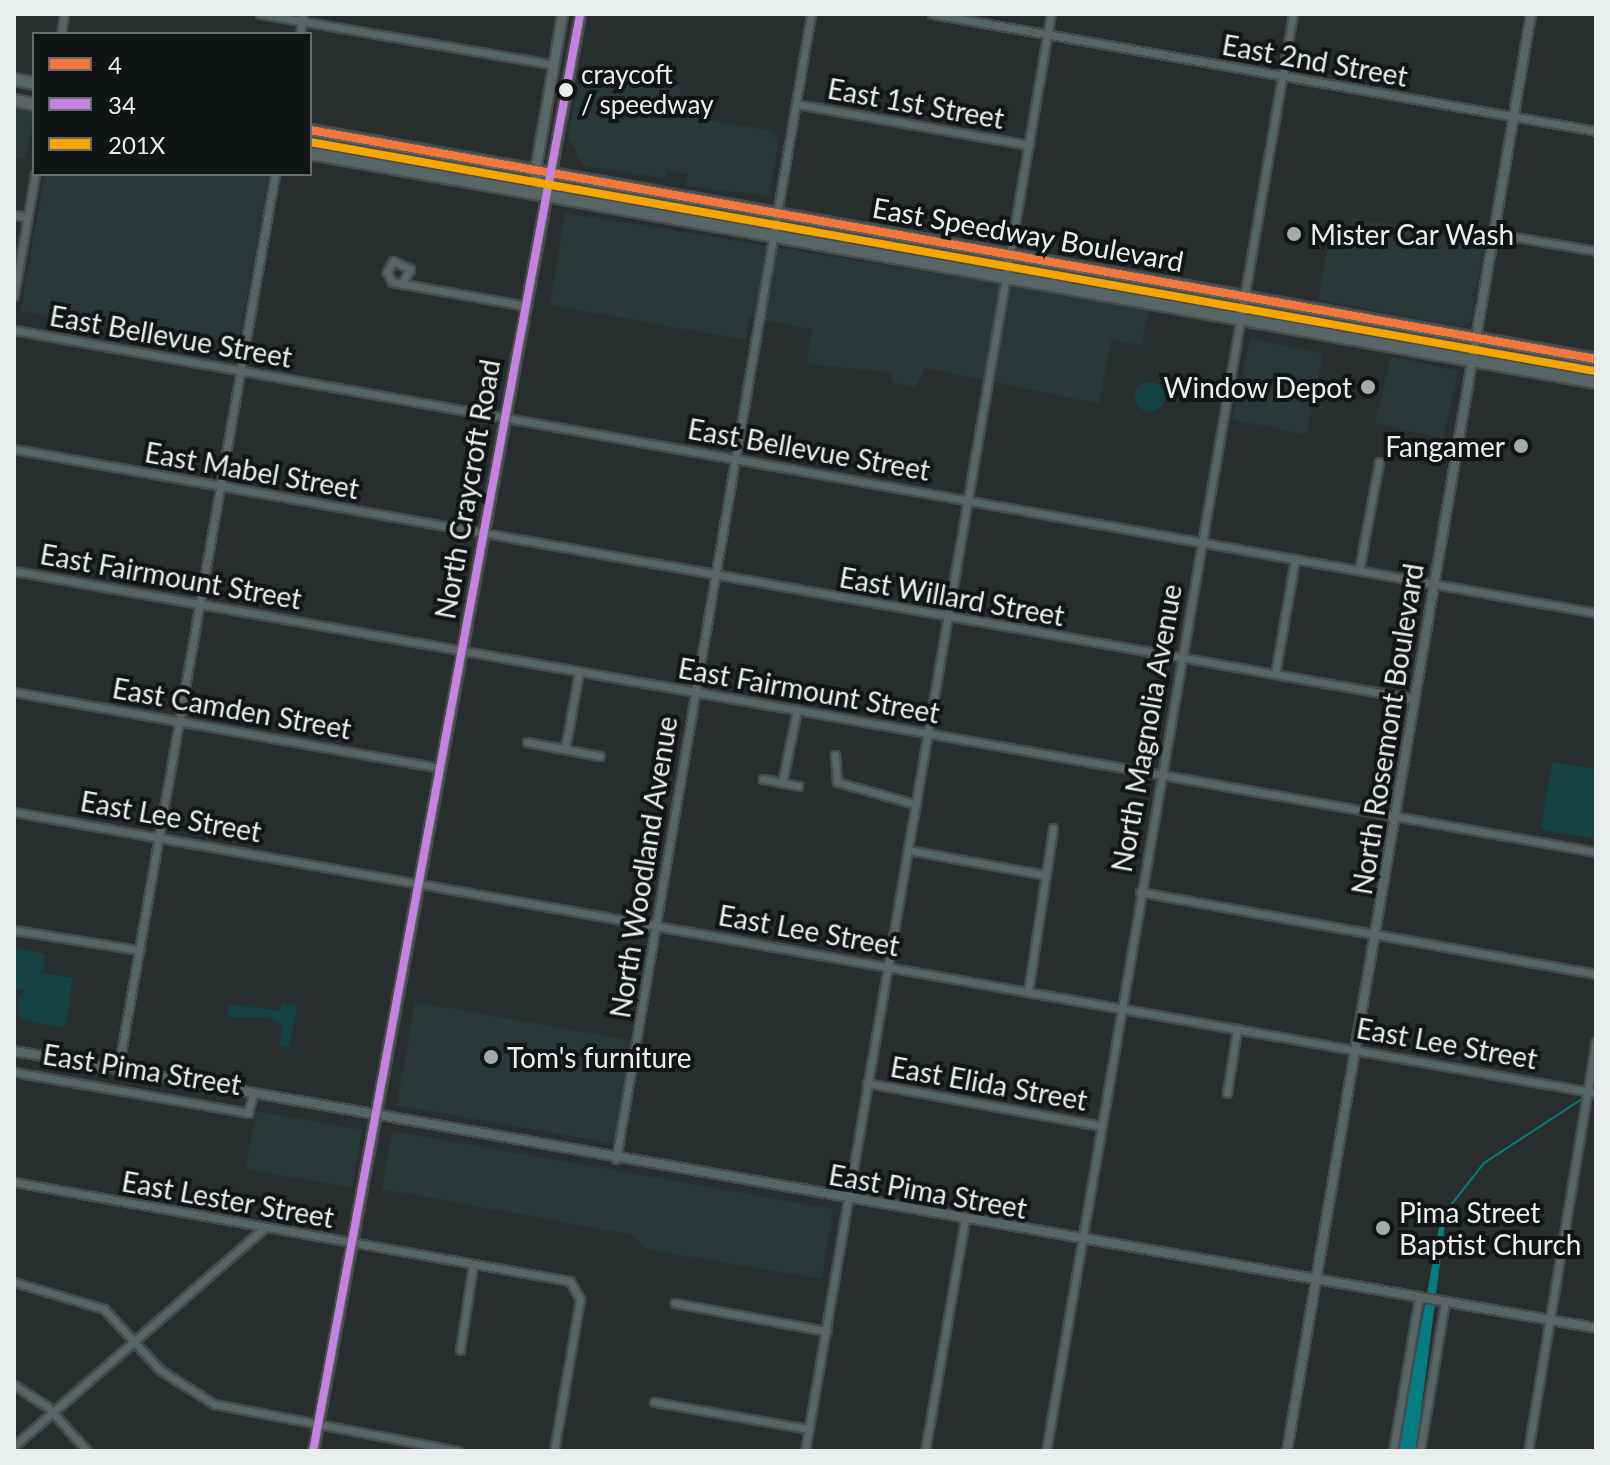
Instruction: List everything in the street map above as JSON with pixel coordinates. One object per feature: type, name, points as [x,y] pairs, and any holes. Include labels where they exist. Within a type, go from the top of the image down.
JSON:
[{"type":"main road","name":"North Craycroft Road","points":[[542,195],[535,171],[562,14]]},
{"type":"main road","name":"North Craycroft Road","points":[[313,1451],[380,1116],[418,882],[483,534],[521,305],[542,195],[554,174],[580,14]]},
{"type":"main road","name":"East Speedway Boulevard","points":[[312,130],[1596,359]]},
{"type":"main road","name":"East Speedway Boulevard","points":[[312,153],[1240,314],[1596,382]]},
{"type":"street","points":[[260,14],[302,18],[554,65]]},
{"type":"street","name":"North Woodland Avenue","points":[[616,1159],[811,14]]},
{"type":"street","name":"East 2nd Street","points":[[932,14],[1596,131]]},
{"type":"street","points":[[805,1451],[1051,14]]},
{"type":"street","name":"North Magnolia Avenue","points":[[1046,1451],[1199,542],[1293,14]]},
{"type":"street","name":"North Rosemont Boulevard","points":[[1287,1451],[1531,14]]},
{"type":"street","name":"East 1st Street","points":[[796,104],[1029,145]]},
{"type":"street","points":[[14,296],[35,176]]},
{"type":"street","points":[[118,1070],[275,176]]},
{"type":"street","points":[[14,215],[28,217]]},
{"type":"street","points":[[1492,233],[1596,251]]},
{"type":"street","points":[[403,282],[521,305]]},
{"type":"street","name":"East Bellevue Street","points":[[14,330],[1596,613]]},
{"type":"street","name":"East Mabel Street","points":[[14,449],[483,534]]},
{"type":"street","points":[[1359,570],[1379,462]]},
{"type":"street","name":"East Willard Street","points":[[483,534],[1414,699]]},
{"type":"street","points":[[1275,674],[1295,559]]},
{"type":"street","name":"East Fairmount Street","points":[[14,571],[1596,852]]},
{"type":"street","points":[[565,749],[579,672]]},
{"type":"street","name":"East Camden Street","points":[[14,692],[441,768]]},
{"type":"street","points":[[782,783],[797,710]]},
{"type":"street","points":[[527,742],[600,756]]},
{"type":"street","points":[[835,755],[837,782],[915,804]]},
{"type":"street","points":[[763,779],[798,786]]},
{"type":"street","name":"East Lee Street","points":[[14,812],[1592,1092]]},
{"type":"street","points":[[1028,992],[1053,828]]},
{"type":"street","points":[[908,850],[1046,875]]},
{"type":"street","points":[[1140,892],[1596,974]]},
{"type":"street","points":[[14,930],[139,950]]},
{"type":"street","points":[[1227,1093],[1237,1029]]},
{"type":"street","points":[[1528,1451],[1592,1092],[1596,1042]]},
{"type":"street","name":"East Pima Street","points":[[14,1051],[616,1159],[1596,1328]]},
{"type":"street","name":"East Pima Street","points":[[14,1072],[248,1113],[253,1094]]},
{"type":"street","name":"East Elida Street","points":[[867,1083],[1102,1126]]},
{"type":"street","name":"East Lester Street","points":[[14,1182],[579,1285],[554,1451]]},
{"type":"street","points":[[925,1451],[965,1219]]},
{"type":"street","points":[[14,1446],[136,1343],[263,1229]]},
{"type":"street","points":[[460,1350],[473,1265]]},
{"type":"street","points":[[14,1282],[83,1298],[136,1343],[170,1378],[214,1404],[318,1427],[457,1451]]},
{"type":"street","points":[[1393,1451],[1420,1298]]},
{"type":"street","points":[[1420,1451],[1443,1302]]},
{"type":"street","points":[[675,1303],[826,1331]]},
{"type":"street","points":[[14,1385],[54,1413],[87,1451]]},
{"type":"street","points":[[654,1402],[809,1429]]},
{"type":"shaded area","points":[[582,69],[681,86],[680,99],[702,103],[700,119],[774,131],[778,143],[769,196],[686,186],[688,174],[668,170],[666,178],[583,166],[568,136]]},
{"type":"shaded area","points":[[14,107],[32,110],[26,160],[14,158]]},
{"type":"shaded area","points":[[45,176],[269,176],[238,348],[20,311]]},
{"type":"shaded area","points":[[565,213],[1149,308],[1142,345],[1111,340],[1099,404],[925,368],[916,387],[891,382],[892,373],[807,364],[812,329],[750,317],[746,340],[550,305]]},
{"type":"shaded area","points":[[1353,218],[1485,242],[1471,321],[1462,327],[1318,300],[1331,227],[1351,230]]},
{"type":"shaded area","points":[[1250,338],[1323,354],[1306,435],[1233,419]]},
{"type":"shaded area","points":[[1391,356],[1458,372],[1443,439],[1375,423]]},
{"type":"shaded area","points":[[1150,382],[1161,386],[1165,397],[1161,408],[1150,412],[1139,408],[1135,397],[1139,386]]},
{"type":"shaded area","points":[[1552,762],[1596,769],[1596,839],[1541,829]]},
{"type":"shaded area","points":[[14,947],[45,954],[43,973],[73,978],[65,1028],[20,1019],[17,997],[26,991],[14,989]]},
{"type":"shaded area","points":[[282,1002],[297,1005],[289,1048],[279,1046],[283,1026],[271,1018],[227,1017],[229,1004],[279,1011]]},
{"type":"shaded area","points":[[415,1002],[633,1040],[614,1144],[397,1105]]},
{"type":"shaded area","points":[[256,1111],[362,1130],[352,1188],[246,1169]]},
{"type":"shaded area","points":[[392,1131],[833,1209],[822,1279],[645,1249],[633,1235],[382,1189]]},
{"type":"water","points":[[1447,1209],[1416,1451],[1398,1451],[1439,1228]]},
{"type":"waterway","points":[[1447,1210],[1484,1163],[1585,1097]]},
{"type":"transit line","name":"34","points":[[313,1451],[580,14]]},
{"type":"transit line","name":"4","points":[[312,130],[1596,359]]},
{"type":"transit line","name":"201X","points":[[312,142],[1594,371]]},
{"type":"place","name":"craycoft / speedway","points":[[566,90]]},
{"type":"place","name":"Mister Car Wash","points":[[1294,234]]},
{"type":"place","name":"Window Depot","points":[[1368,387]]},
{"type":"place","name":"Fangamer","points":[[1521,446]]},
{"type":"place","name":"Tom's furniture","points":[[491,1057]]},
{"type":"place","name":"Pima Street Baptist Church","points":[[1383,1228]]}]
